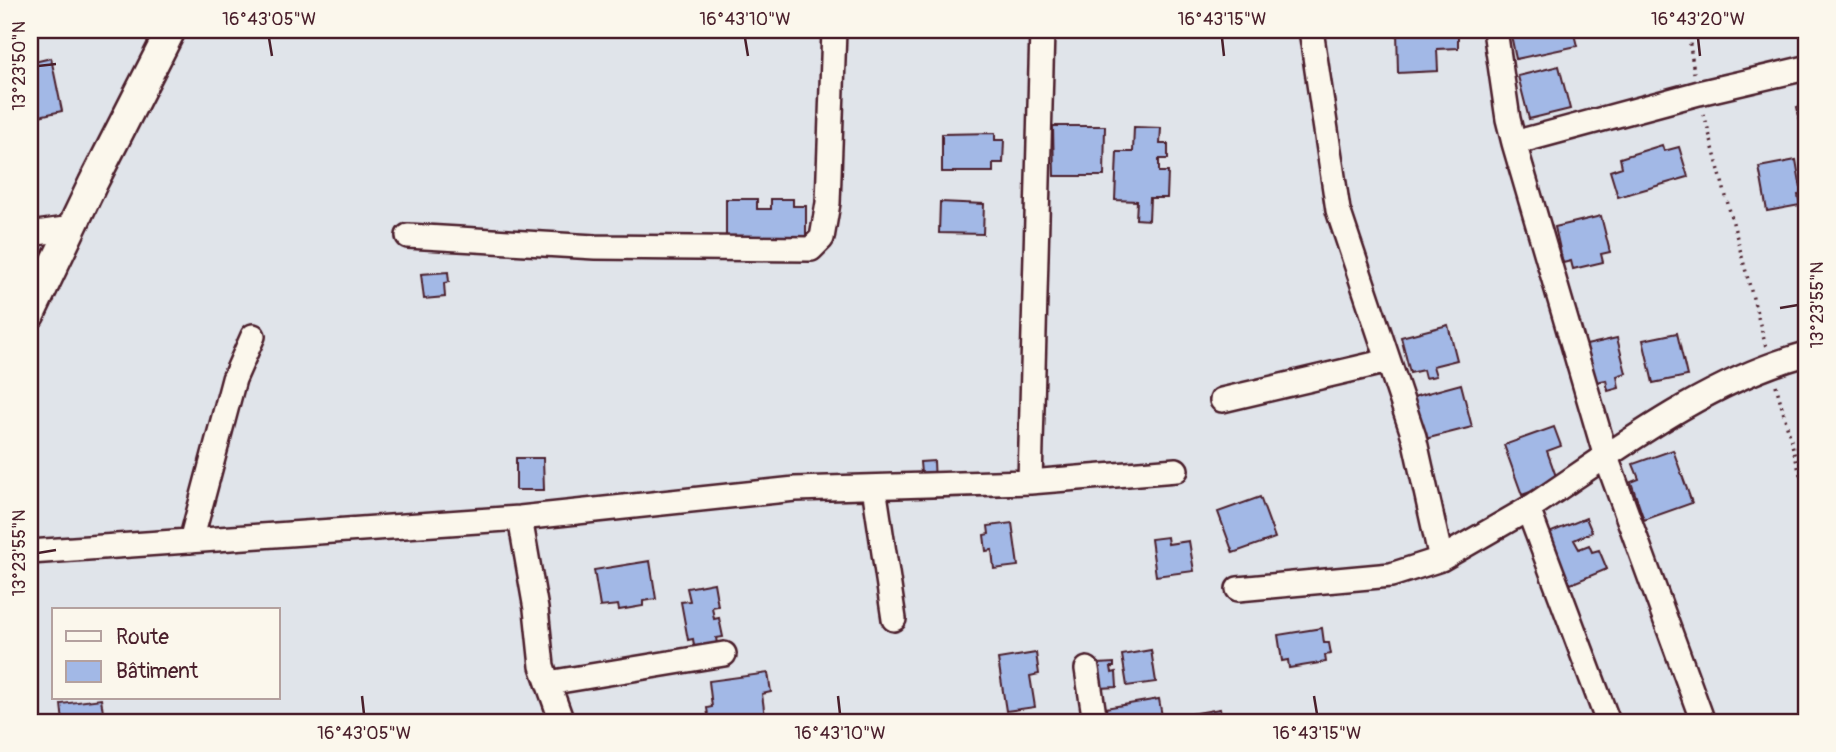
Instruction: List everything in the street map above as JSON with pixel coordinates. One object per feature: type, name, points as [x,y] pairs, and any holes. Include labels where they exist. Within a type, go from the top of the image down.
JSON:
[{"type":"street","points":[[30,315],[171,30]]},
{"type":"street","points":[[408,236],[595,247],[811,249],[822,238],[828,202],[834,30]]},
{"type":"street","points":[[1030,482],[1042,30]]},
{"type":"street","points":[[1311,30],[1338,210],[1414,438],[1441,559]]},
{"type":"street","points":[[1495,30],[1508,120],[1606,457],[1703,722]]},
{"type":"street","points":[[1514,143],[1699,93],[1806,68]]},
{"type":"street","points":[[30,234],[72,228]]},
{"type":"street","points":[[191,541],[234,379],[253,335]]},
{"type":"street","points":[[1238,589],[1391,576],[1441,559],[1528,509],[1672,413],[1771,364],[1806,354]]},
{"type":"street","points":[[1222,400],[1388,360]]},
{"type":"street","points":[[30,552],[520,518],[795,489],[1030,482],[1175,470]]},
{"type":"street","points":[[874,487],[894,619]]},
{"type":"street","points":[[1528,509],[1608,722]]},
{"type":"street","points":[[520,518],[536,609],[542,666],[562,722]]},
{"type":"street","points":[[548,683],[724,654]]},
{"type":"street","points":[[1087,669],[1095,722]]},
{"type":"path","points":[[1688,30],[1699,93],[1800,474],[1806,478]]},
{"type":"building","points":[[1397,30],[1458,30],[1458,48],[1437,49],[1438,71],[1398,73]]},
{"type":"building","points":[[1510,30],[1573,30],[1577,46],[1516,59]]},
{"type":"building","points":[[51,58],[62,111],[30,118],[30,63]]},
{"type":"building","points":[[1559,66],[1570,109],[1529,119],[1518,76]]},
{"type":"building","points":[[1806,105],[1806,149],[1797,107]]},
{"type":"building","points":[[1053,126],[1105,126],[1104,176],[1054,176]]},
{"type":"building","points":[[1134,127],[1161,128],[1160,144],[1168,144],[1168,159],[1159,159],[1159,172],[1168,172],[1167,198],[1150,198],[1149,220],[1136,219],[1137,201],[1115,200],[1117,152],[1133,152]]},
{"type":"building","points":[[995,133],[995,140],[1004,140],[1003,163],[993,163],[993,172],[942,172],[942,134]]},
{"type":"building","points":[[1662,145],[1664,151],[1679,147],[1688,177],[1618,197],[1610,171],[1622,167],[1620,158]]},
{"type":"building","points":[[1796,160],[1802,194],[1798,195],[1800,205],[1767,211],[1759,167]]},
{"type":"building","points":[[726,199],[757,199],[757,209],[771,209],[771,199],[793,199],[793,206],[806,206],[806,246],[726,245]]},
{"type":"building","points":[[940,202],[984,204],[983,234],[939,233]]},
{"type":"building","points":[[1601,216],[1610,252],[1601,254],[1603,262],[1573,269],[1571,261],[1563,263],[1555,227]]},
{"type":"building","points":[[448,272],[449,282],[444,283],[445,297],[424,299],[421,274]]},
{"type":"building","points":[[1448,325],[1457,360],[1433,366],[1436,376],[1425,378],[1423,370],[1410,373],[1401,337]]},
{"type":"building","points":[[1677,333],[1687,376],[1653,383],[1643,340]]},
{"type":"building","points":[[1617,338],[1626,373],[1617,376],[1619,388],[1608,391],[1606,380],[1591,383],[1582,346]]},
{"type":"building","points":[[1461,384],[1472,427],[1425,439],[1413,397]]},
{"type":"building","points":[[1554,427],[1561,446],[1547,451],[1558,482],[1522,495],[1504,445]]},
{"type":"building","points":[[1673,450],[1692,503],[1644,520],[1631,482],[1639,479],[1633,464]]},
{"type":"building","points":[[516,458],[543,458],[544,490],[516,490]]},
{"type":"building","points":[[934,461],[935,484],[922,485],[920,462]]},
{"type":"building","points":[[1260,497],[1275,538],[1233,553],[1218,512]]},
{"type":"building","points":[[1586,518],[1592,532],[1574,540],[1579,549],[1589,545],[1592,552],[1599,550],[1607,569],[1566,586],[1544,535]]},
{"type":"building","points":[[1012,523],[1018,566],[994,569],[992,550],[986,551],[984,535],[989,534],[988,526]]},
{"type":"building","points":[[1167,537],[1168,544],[1189,541],[1194,571],[1156,576],[1151,539]]},
{"type":"building","points":[[650,561],[656,599],[643,601],[643,606],[619,610],[618,605],[600,607],[594,570]]},
{"type":"building","points":[[714,583],[718,606],[712,607],[714,619],[719,618],[723,637],[716,638],[718,648],[695,652],[693,639],[688,640],[681,602],[690,601],[687,588]]},
{"type":"building","points":[[1322,628],[1324,643],[1329,643],[1331,654],[1325,655],[1326,662],[1289,668],[1288,660],[1282,661],[1278,635]]},
{"type":"building","points":[[1151,650],[1156,682],[1127,686],[1122,655]]},
{"type":"building","points":[[1036,653],[1039,674],[1030,676],[1035,707],[1006,711],[998,659]]},
{"type":"building","points":[[1114,663],[1114,667],[1111,667],[1112,673],[1116,672],[1117,687],[1100,688],[1098,664]]},
{"type":"building","points":[[768,673],[771,692],[762,694],[765,717],[757,718],[758,722],[709,722],[707,708],[712,707],[709,681]]},
{"type":"building","points":[[1159,699],[1163,722],[1108,722],[1105,708]]},
{"type":"building","points":[[101,700],[104,719],[112,718],[113,722],[63,722],[61,704]]},
{"type":"building","points":[[1220,709],[1222,722],[1186,722],[1185,715]]},
{"type":"building","points":[[1059,716],[1060,722],[1025,722]]}]
